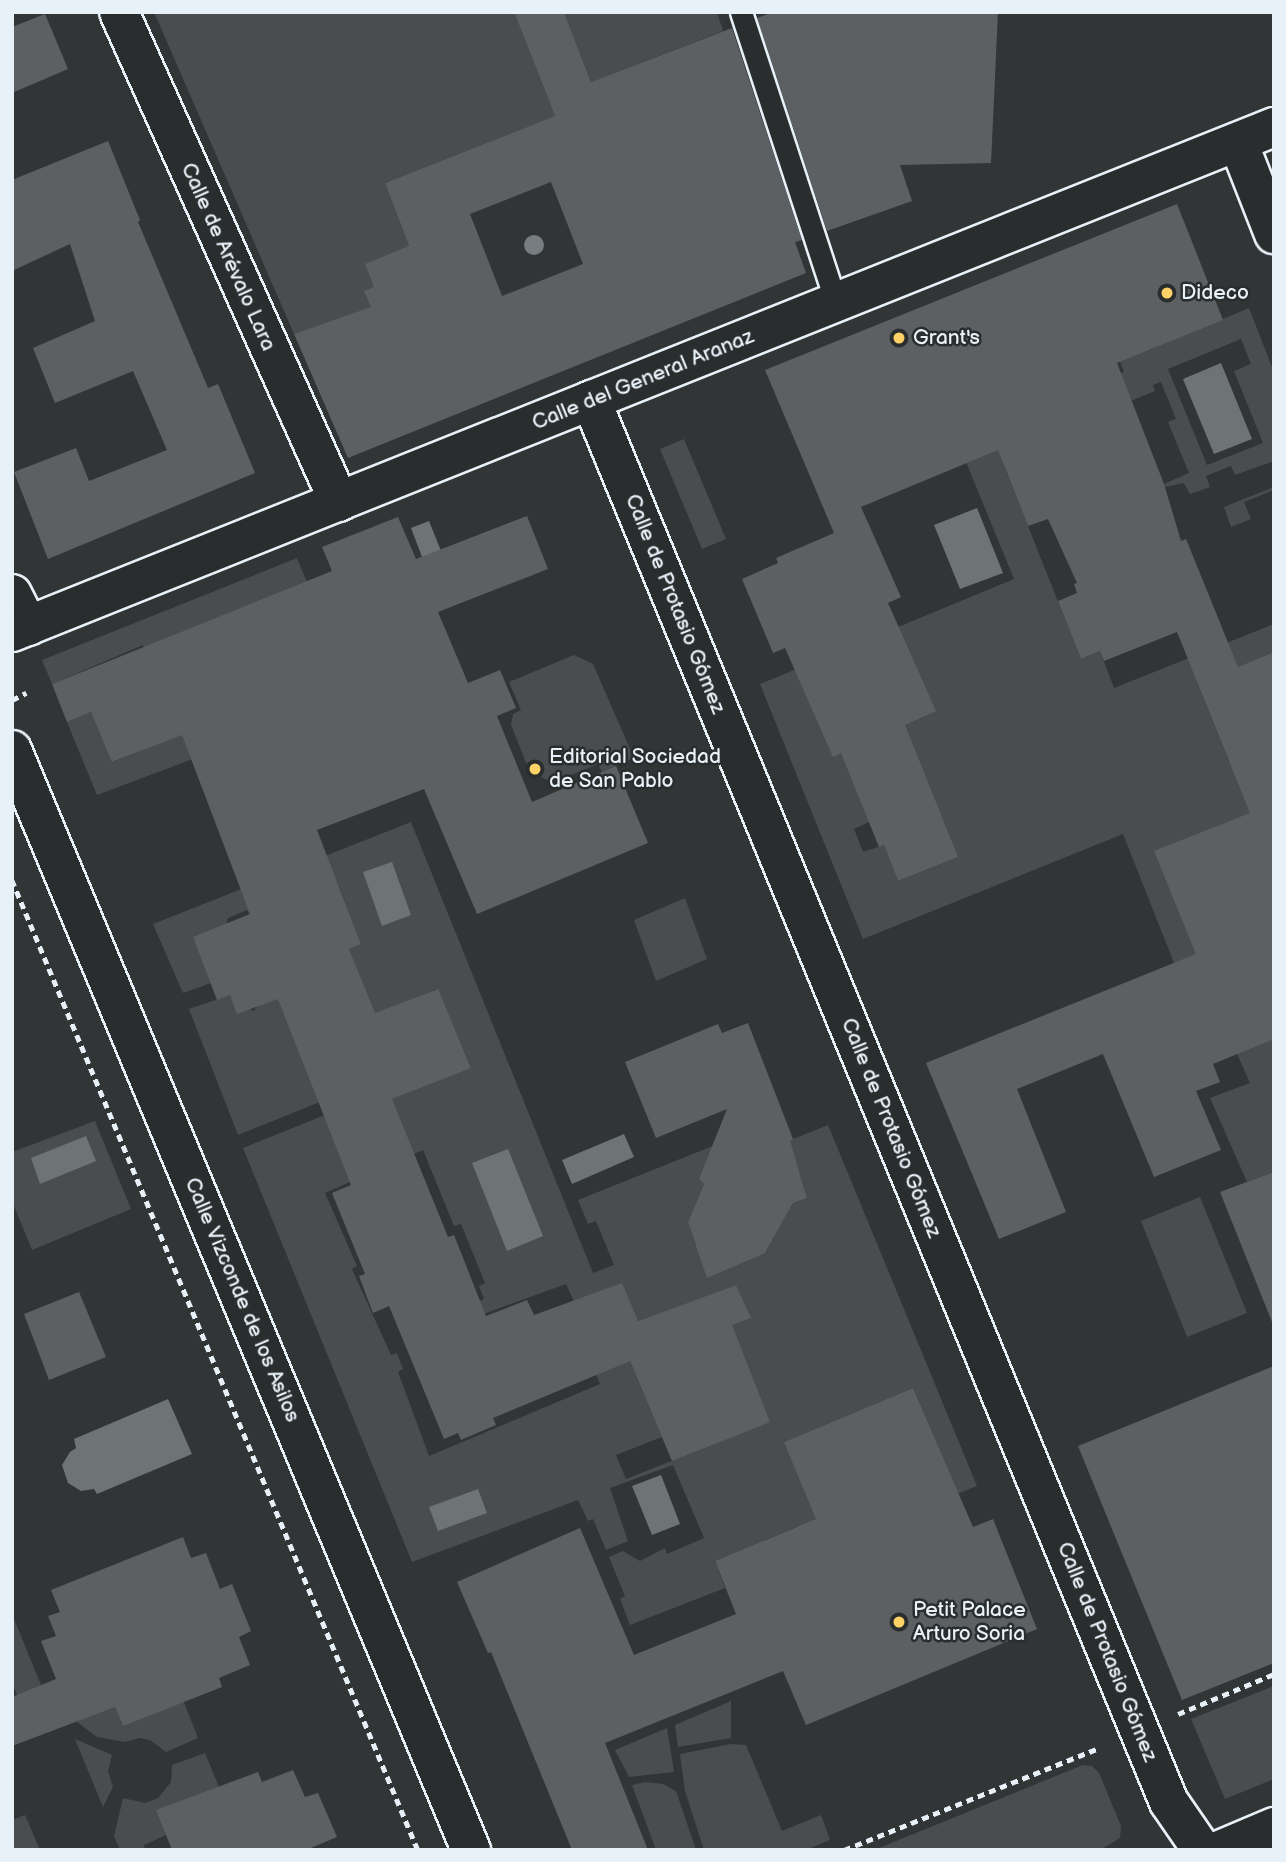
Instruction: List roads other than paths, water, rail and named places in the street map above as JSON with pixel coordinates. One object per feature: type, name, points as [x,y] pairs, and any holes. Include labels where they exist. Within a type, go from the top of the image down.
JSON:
[{"type":"street","name":"Calle de Arévalo Lara","points":[[119,12],[339,502]]},
{"type":"street","name":"Calle del General Aranaz","points":[[17,617],[339,502],[1274,127]]},
{"type":"street","points":[[1238,142],[1274,234]]},
{"type":"street","name":"Calle de Protasio Gómez","points":[[591,400],[1169,1802],[1202,1850]]},
{"type":"street","name":"Calle Vizconde de los Asilos","points":[[12,750],[471,1850]]},
{"type":"street","points":[[1220,1850],[1274,1827]]},
{"type":"lane","points":[[741,12],[836,302]]},
{"type":"place","name":"Dideco","points":[[1167,293]]},
{"type":"place","name":"Grant's","points":[[899,338]]},
{"type":"place","name":"Editorial Sociedad de San Pablo","points":[[535,769]]},
{"type":"place","name":"Petit Palace Arturo Soria","points":[[899,1622]]}]
